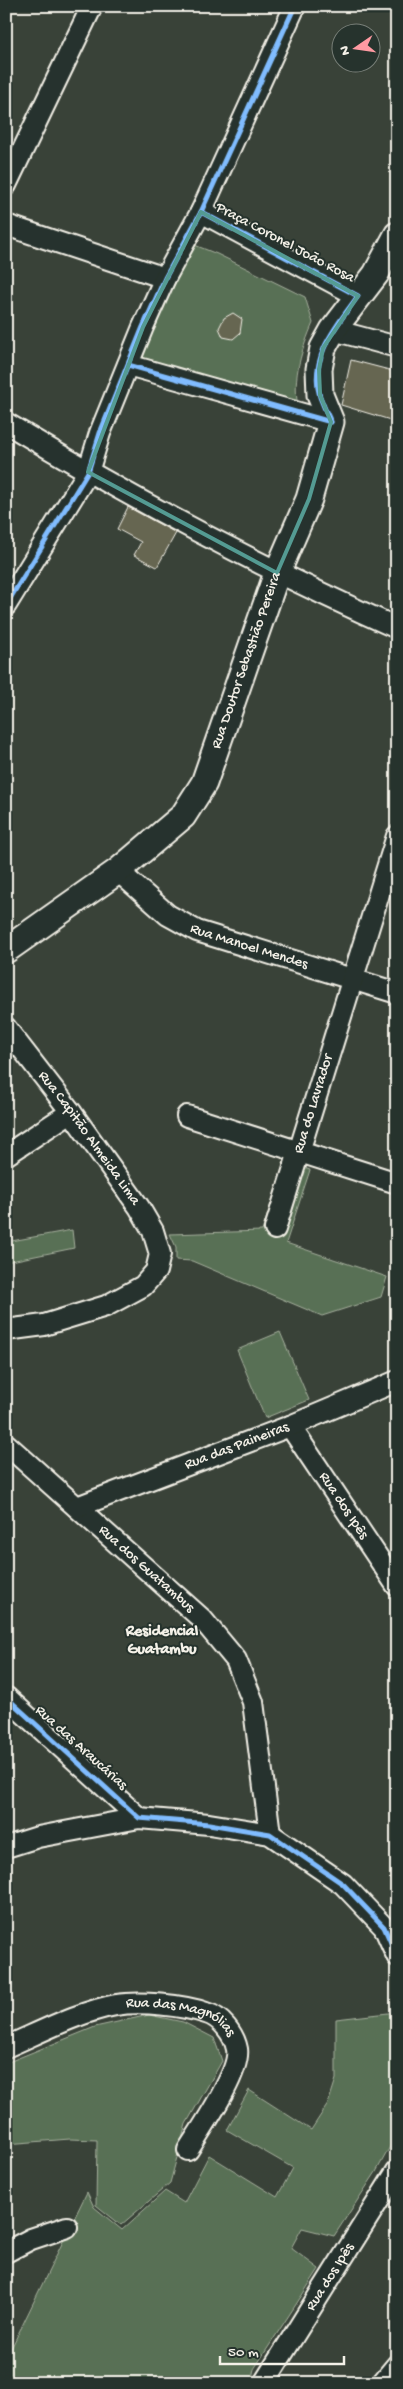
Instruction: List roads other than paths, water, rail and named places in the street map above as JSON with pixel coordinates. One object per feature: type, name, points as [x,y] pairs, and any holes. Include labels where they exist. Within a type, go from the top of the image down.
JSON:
[{"type":"street","points":[[6,186],[92,6]]},
{"type":"street","points":[[201,212],[295,6]]},
{"type":"street","name":"Praça Coronel João Rosa","points":[[6,605],[88,472],[100,434],[165,278],[201,212],[358,296],[333,330],[324,348],[319,369],[320,395],[331,422]]},
{"type":"street","points":[[6,225],[165,278]]},
{"type":"street","points":[[358,296],[376,274],[397,235]]},
{"type":"street","points":[[333,330],[397,347]]},
{"type":"street","points":[[128,365],[331,422]]},
{"type":"street","name":"Rua Doutor Sebastião Pereira","points":[[6,950],[118,870],[182,816],[204,783],[277,573],[309,499],[331,422]]},
{"type":"street","points":[[6,423],[88,472],[277,573],[397,628]]},
{"type":"street","name":"Rua do Lavrador","points":[[275,1229],[351,979],[397,836]]},
{"type":"street","name":"Rua Manoel Mendes","points":[[118,870],[168,915],[197,932],[397,993]]},
{"type":"street","name":"Rua Capitão Almeida Lima","points":[[6,1028],[71,1112],[139,1207],[153,1231],[160,1254],[156,1271],[143,1286],[106,1306],[44,1326],[6,1330]]},
{"type":"street","points":[[6,1155],[71,1112]]},
{"type":"street","points":[[187,1116],[397,1183]]},
{"type":"street","name":"Rua das Paineiras","points":[[76,1507],[290,1426],[397,1381]]},
{"type":"street","name":"Rua dos Ipês","points":[[290,1426],[397,1586]]},
{"type":"street","name":"Rua dos Guatambus","points":[[6,1444],[202,1619],[236,1660],[253,1702],[270,1834]]},
{"type":"street","name":"Rua das Araucárias","points":[[6,1697],[139,1818]]},
{"type":"street","points":[[6,1847],[38,1837],[139,1818],[209,1824],[270,1834],[343,1884],[384,1926],[397,1956]]},
{"type":"street","name":"Rua das Magnólias","points":[[6,2047],[76,2018],[116,2005],[151,2003],[208,2013],[229,2028],[237,2050],[232,2076],[188,2150]]},
{"type":"street","name":"Rua dos Ipês","points":[[264,2383],[397,2171]]},
{"type":"street","points":[[6,2252],[31,2239],[67,2227]]},
{"type":"street","points":[[382,2383],[397,2365]]},
{"type":"district","name":"Residencial Guatambu","points":[[162,1641]]}]
